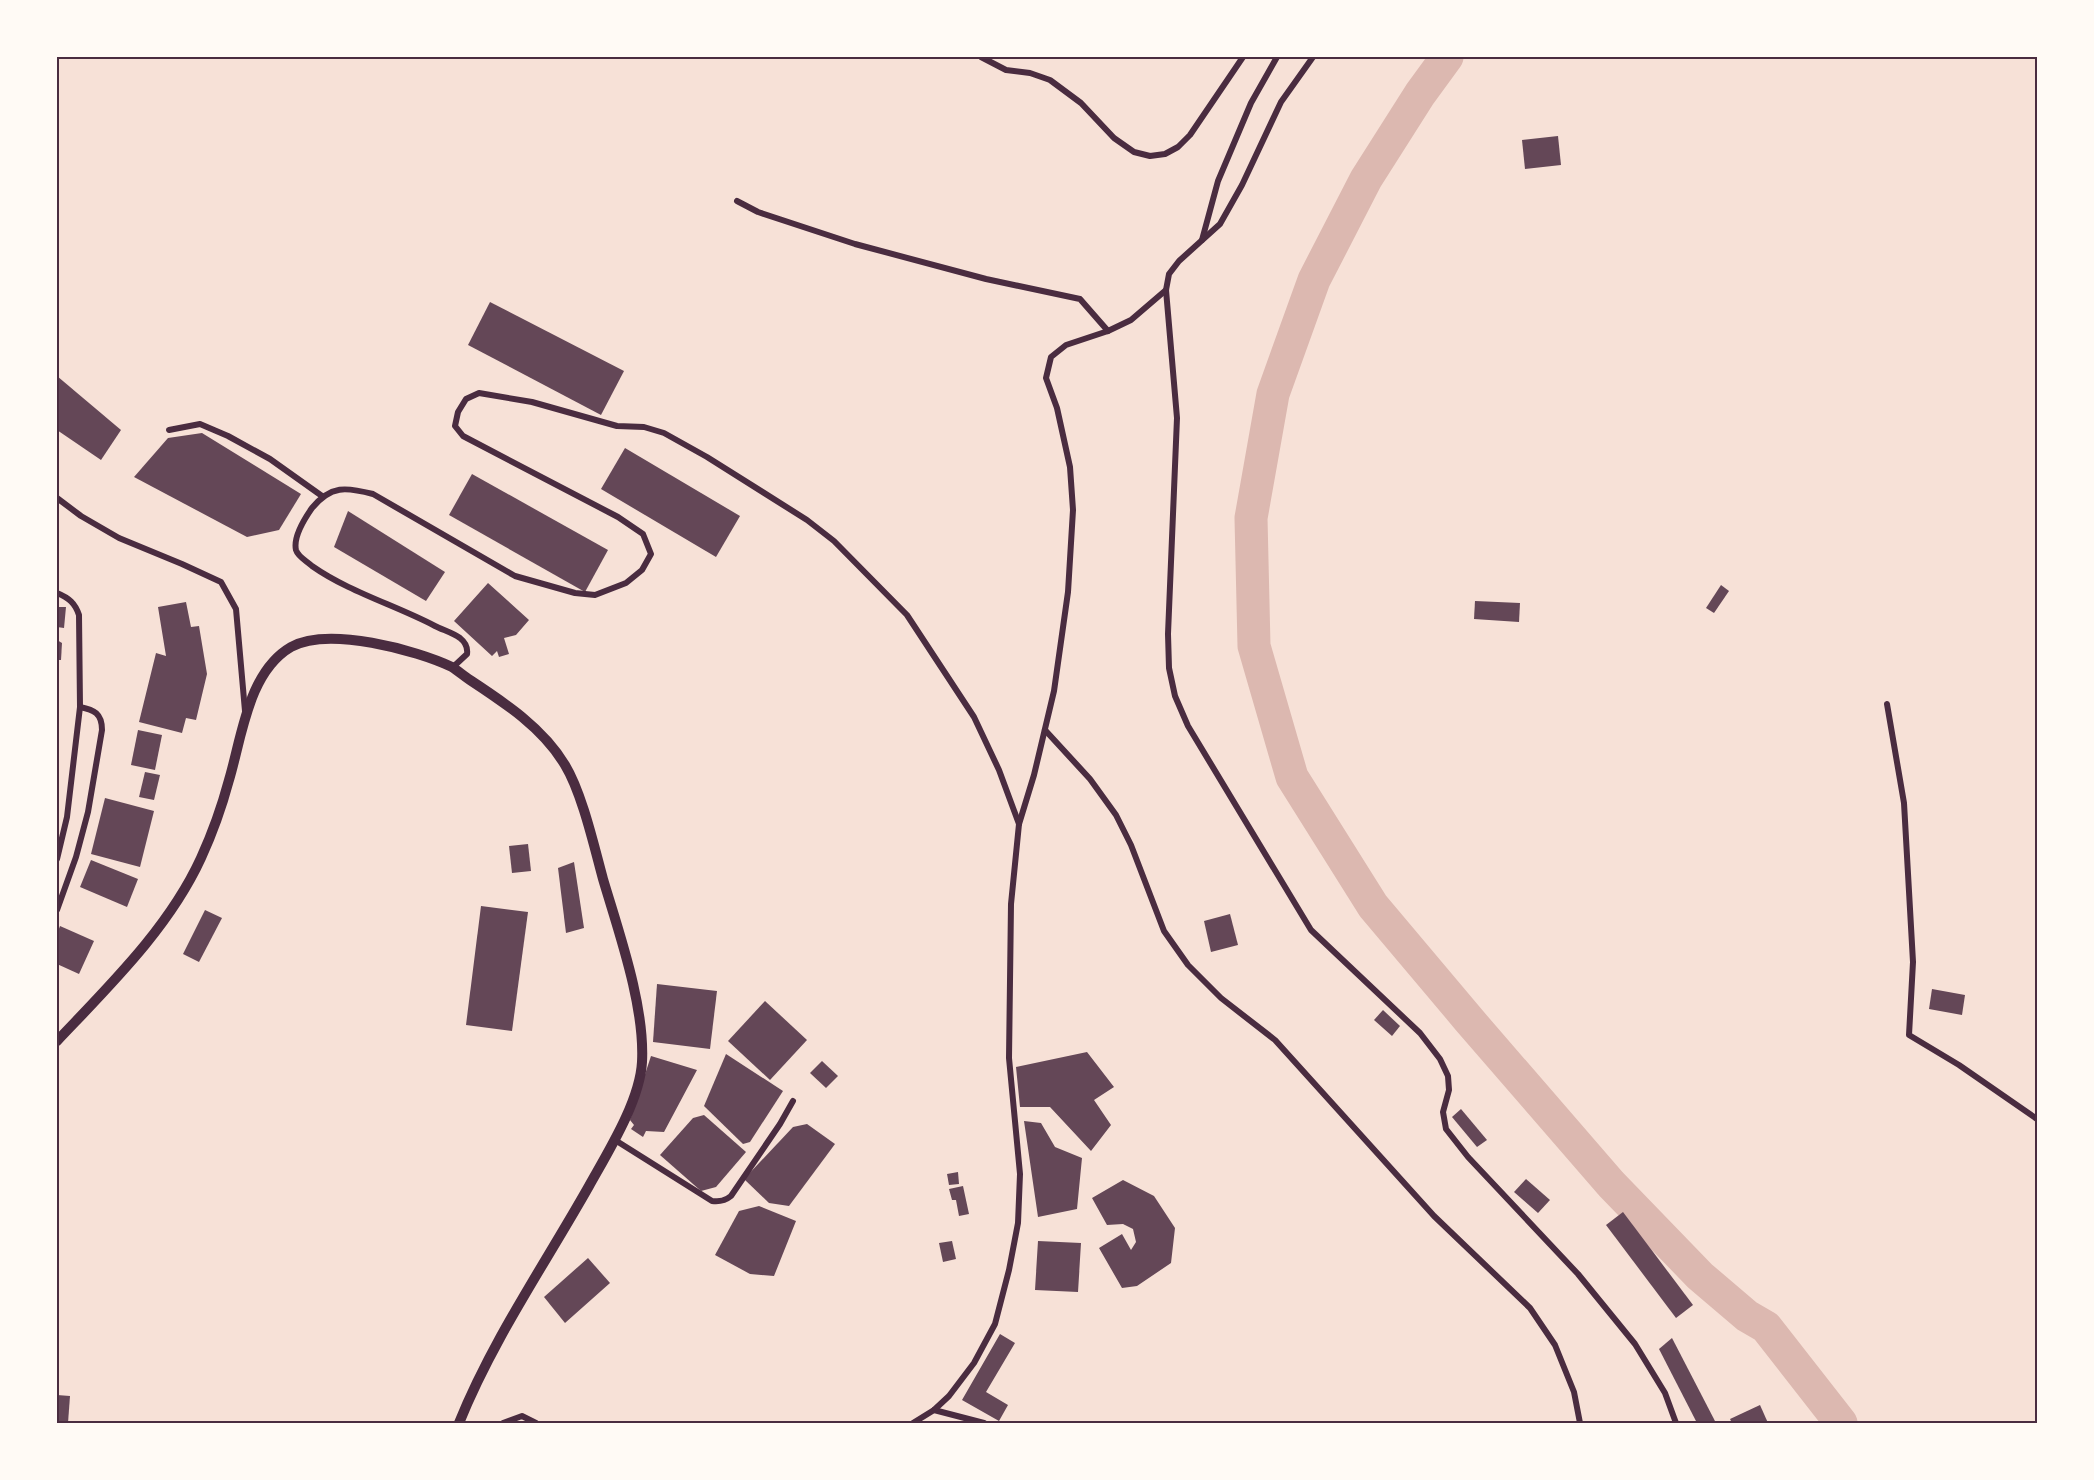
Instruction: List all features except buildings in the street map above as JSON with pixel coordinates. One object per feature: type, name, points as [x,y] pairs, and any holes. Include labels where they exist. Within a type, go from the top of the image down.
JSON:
[{"type":"street","points":[[981,57],[1006,70],[1030,73],[1050,80],[1081,103],[1114,138],[1134,153],[1150,156],[1165,154],[1178,147],[1190,135],[1243,57]]},
{"type":"street","points":[[1202,241],[1218,181],[1251,104],[1277,57]]},
{"type":"street","points":[[1313,57],[1281,102],[1242,185],[1220,224],[1179,261],[1169,274],[1166,290],[1177,418],[1168,634],[1169,668],[1175,696],[1188,726],[1311,930],[1420,1033],[1440,1059],[1448,1076],[1449,1090],[1443,1112],[1446,1129],[1468,1158],[1578,1274],[1635,1344],[1665,1393],[1676,1423]]},
{"type":"street","points":[[737,201],[758,212],[855,244],[986,279],[1080,298],[1108,331]]},
{"type":"street","points":[[913,1423],[934,1410],[949,1396],[974,1363],[995,1324],[1018,1223],[1020,1174],[1009,1058],[1011,904],[1019,824],[1054,691],[1068,592],[1073,510],[1070,467],[1057,408],[1046,378],[1051,357],[1066,345],[1108,331],[1131,320],[1166,290]]},
{"type":"street","points":[[452,668],[467,654],[460,638],[330,578],[300,556],[296,550],[296,541],[303,522],[322,496],[340,489],[373,494],[515,576],[575,593],[595,595],[627,583],[642,570],[651,554],[643,534],[618,517],[463,436],[455,426],[458,412],[466,399],[478,393],[532,402],[617,426],[644,427],[664,433],[807,520],[834,541],[867,572],[907,615],[974,717],[999,770],[1019,824]]},
{"type":"street","points":[[169,430],[200,424],[228,436],[270,459],[322,496]]},
{"type":"street","points":[[57,498],[81,516],[119,538],[221,582],[236,609],[246,715]]},
{"type":"street","points":[[57,593],[68,598],[75,605],[79,615],[80,707],[67,817],[57,859]]},
{"type":"street","points":[[58,1037],[149,939],[185,888],[201,858],[226,791],[246,715],[259,683],[275,660],[290,648],[303,642],[317,640],[346,640],[391,645],[452,668],[512,708],[535,729],[566,766],[577,792],[640,1015],[642,1067],[634,1095],[615,1140],[499,1339],[473,1388],[459,1423]]},
{"type":"street","points":[[1887,704],[1904,803],[1913,962],[1909,1035],[1959,1065],[2037,1119]]},
{"type":"street","points":[[57,910],[76,857],[88,812],[102,730],[100,717],[95,710],[80,707]]},
{"type":"street","points":[[1045,729],[1090,779],[1116,815],[1131,845],[1164,931],[1188,965],[1221,998],[1275,1040],[1434,1216],[1530,1308],[1555,1345],[1574,1392],[1580,1423]]},
{"type":"street","points":[[615,1140],[712,1201],[719,1202],[731,1196],[793,1101]]},
{"type":"street","points":[[934,1410],[984,1423]]},
{"type":"street","points":[[503,1423],[522,1416],[536,1423]]},
{"type":"waterway","points":[[1447,57],[1420,94],[1366,179],[1314,280],[1273,394],[1251,518],[1254,646],[1292,777],[1373,906],[1611,1184],[1700,1276],[1747,1316],[1766,1327],[1841,1423]]}]
